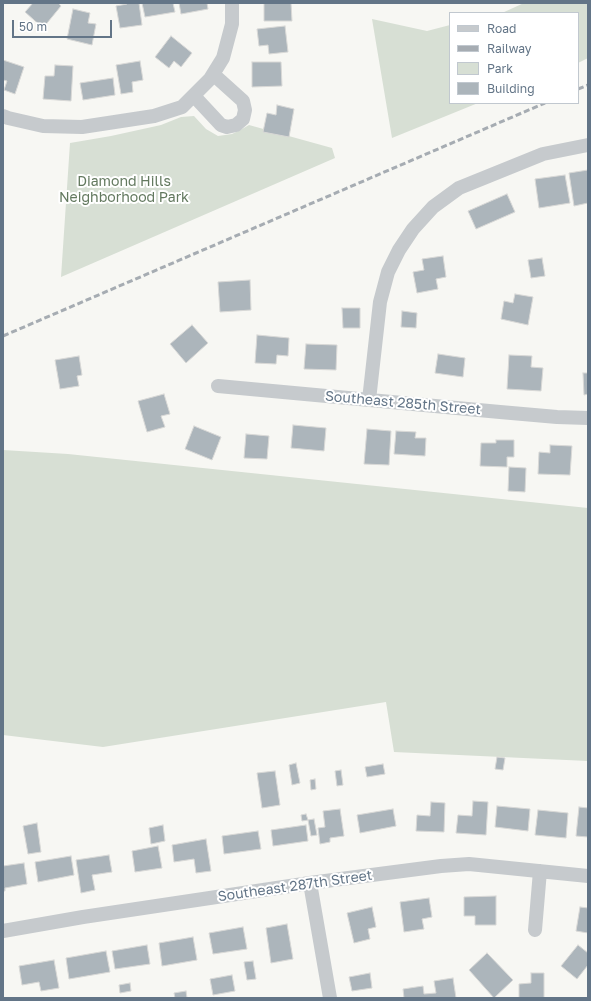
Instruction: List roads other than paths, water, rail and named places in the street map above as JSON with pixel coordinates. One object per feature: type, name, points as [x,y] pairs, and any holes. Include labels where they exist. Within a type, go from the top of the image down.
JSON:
[{"type":"street","points":[[3,116],[43,126],[82,128],[154,116],[182,107],[210,79],[223,58],[232,24],[232,3]]},
{"type":"street","points":[[194,96],[222,125],[227,127],[236,125],[243,119],[245,110],[243,101],[213,74]]},
{"type":"street","points":[[368,400],[380,302],[388,272],[399,250],[412,230],[433,207],[460,188],[543,154],[588,145]]},
{"type":"street","name":"Southeast 285th Street","points":[[218,386],[557,417],[588,418]]},
{"type":"street","name":"Southeast 287th Street","points":[[3,931],[83,917],[310,883],[441,866],[469,864],[588,876]]},
{"type":"street","points":[[535,930],[540,871]]},
{"type":"street","points":[[310,883],[330,998]]},
{"type":"railway","points":[[579,89],[588,85]]},
{"type":"railway","points":[[3,336],[543,104]]},
{"type":"park label","name":"Diamond Hills Neighborhood Park","points":[[124,190]]}]
